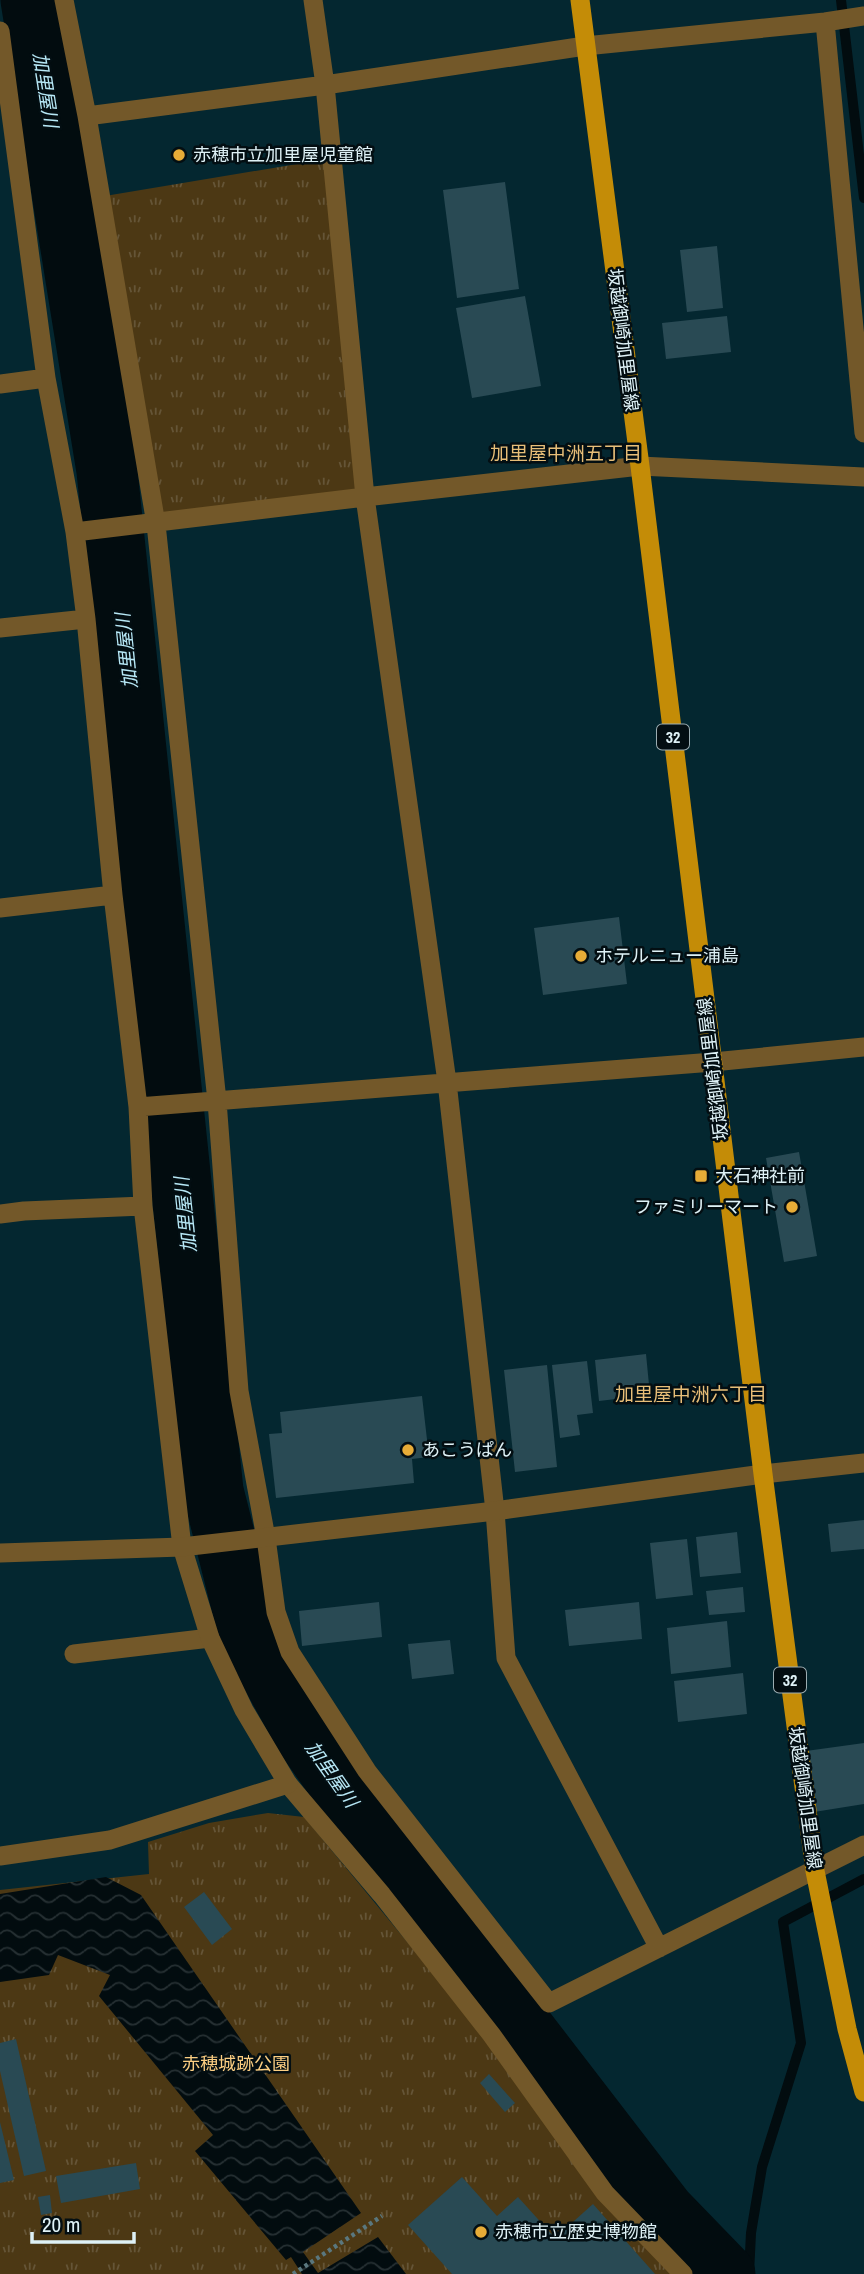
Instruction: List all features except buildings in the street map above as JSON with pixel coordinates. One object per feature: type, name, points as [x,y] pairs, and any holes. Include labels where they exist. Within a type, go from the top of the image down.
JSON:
[{"type":"main road","name":"坂越御崎加里屋線","points":[[580,0],[640,466],[763,1474],[817,1879],[847,2029],[864,2092]]},
{"type":"street","points":[[64,0],[87,116],[156,524],[216,1101],[239,1391],[259,1539],[276,1612],[290,1652],[367,1771],[550,2003],[659,1948],[817,1879],[864,1845]]},
{"type":"street","points":[[313,0],[325,85],[365,497],[447,1082],[495,1511],[506,1658],[659,1948]]},
{"type":"street","points":[[87,116],[325,85],[585,46],[864,16]]},
{"type":"street","points":[[825,22],[864,433]]},
{"type":"street","points":[[0,31],[46,378],[75,532],[86,619],[113,895],[138,1107],[143,1206],[189,1546],[210,1638],[244,1710],[289,1784],[382,1895],[491,2034],[605,2193],[683,2274]]},
{"type":"street","points":[[0,384],[46,378]]},
{"type":"street","points":[[75,532],[640,466],[864,477]]},
{"type":"street","points":[[0,628],[86,619]]},
{"type":"street","points":[[0,908],[113,895]]},
{"type":"street","points":[[138,1107],[713,1062],[864,1047]]},
{"type":"street","points":[[0,1214],[143,1206]]},
{"type":"street","points":[[0,1553],[189,1546],[259,1539],[864,1463]]},
{"type":"street","points":[[74,1654],[210,1638]]},
{"type":"street","points":[[0,1856],[110,1840],[289,1784]]},
{"type":"path","points":[[293,2274],[383,2216]]},
{"type":"green space","points":[[333,158],[365,497],[156,524],[99,197]]},
{"type":"green space","name":"赤穂城跡公園","points":[[268,1813],[304,1817],[568,2137],[693,2274],[0,2274],[0,1890],[149,1874],[148,1842],[209,1823]]},
{"type":"water","points":[[106,1877],[141,1895],[361,2213],[303,2252],[318,2273],[378,2237],[406,2274],[302,2274],[291,2257],[286,2260],[195,2151],[213,2135],[99,1996],[110,1975],[58,1955],[49,1975],[0,1982],[0,1894]]},
{"type":"waterway","name":"加里屋川","points":[[31,0],[107,471],[213,1491],[249,1634],[305,1736],[374,1834],[665,2212],[725,2274]]},
{"type":"waterway","points":[[841,0],[864,198]]},
{"type":"waterway","points":[[749,2274],[751,2233],[762,2167],[801,2043],[783,1922],[864,1879]]},
{"type":"place","name":"赤穂市立加里屋児童館","points":[[179,155]]},
{"type":"place","name":"ホテルニュー浦島","points":[[581,956]]},
{"type":"place","name":"大石神社前","points":[[701,1176]]},
{"type":"place","name":"ファミリーマート","points":[[792,1207]]},
{"type":"place","name":"あこうぱん","points":[[408,1450]]},
{"type":"place","name":"赤穂市立歴史博物館","points":[[481,2232]]},
{"type":"district","name":"加里屋中洲五丁目","points":[[566,453]]},
{"type":"district","name":"加里屋中洲六丁目","points":[[691,1394]]}]
